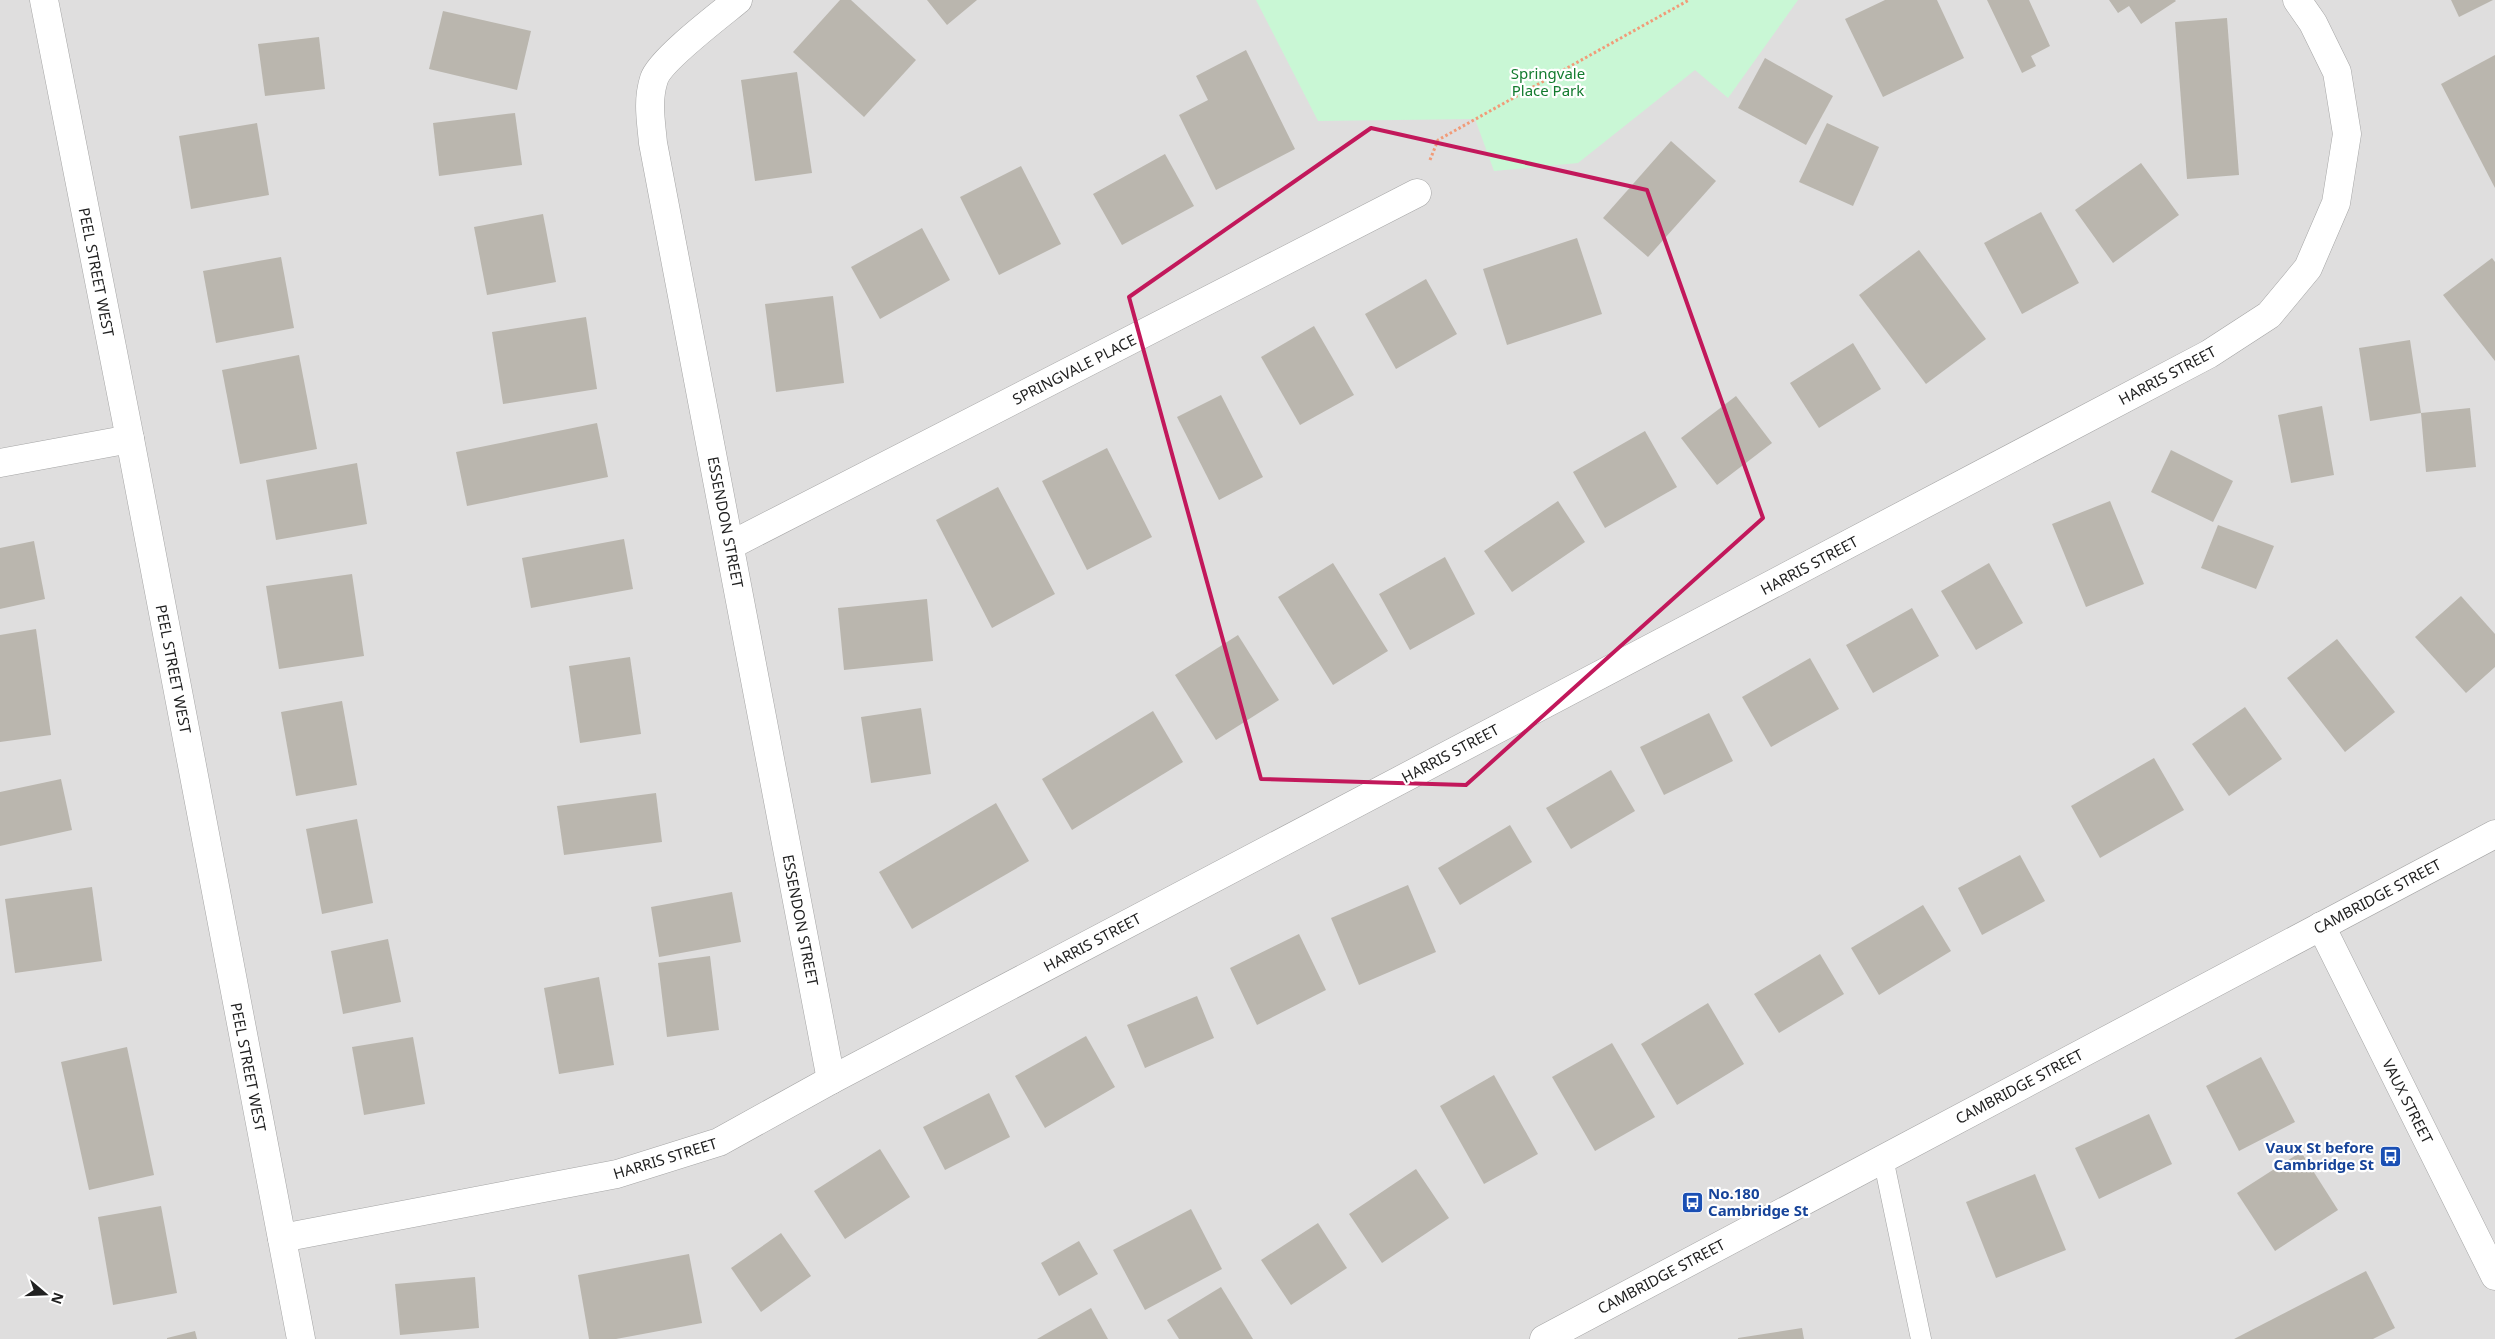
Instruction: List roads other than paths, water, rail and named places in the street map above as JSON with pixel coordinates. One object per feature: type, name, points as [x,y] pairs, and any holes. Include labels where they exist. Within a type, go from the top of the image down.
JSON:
[{"type":"street","name":"PEEL STREET WEST","points":[[44,0],[130,439],[301,1339]]},
{"type":"street","name":"ESSENDON STREET","points":[[738,0],[674,54],[654,76],[649,106],[654,144],[831,1080]]},
{"type":"street","name":"HARRIS STREET","points":[[282,1238],[617,1174],[719,1142],[831,1080],[2209,354],[2269,315],[2308,268],[2336,203],[2347,134],[2337,72],[2313,23],[2297,0]]},
{"type":"street","name":"SPRINGVALE PLACE","points":[[731,544],[1417,193]]},
{"type":"street","points":[[0,463],[130,439]]},
{"type":"street","name":"CAMBRIDGE STREET","points":[[1544,1339],[2495,834]]},
{"type":"street","name":"VAUX STREET","points":[[2320,926],[2495,1276]]},
{"type":"lane","points":[[1883,1158],[1922,1339]]},
{"type":"place","name":"Vaux St before Cambridge St","points":[[2390,1156]]},
{"type":"place","name":"No.180 Cambridge St","points":[[1692,1202]]},
{"type":"park label","name":"Springvale Place Park","points":[[1548,82]]}]
